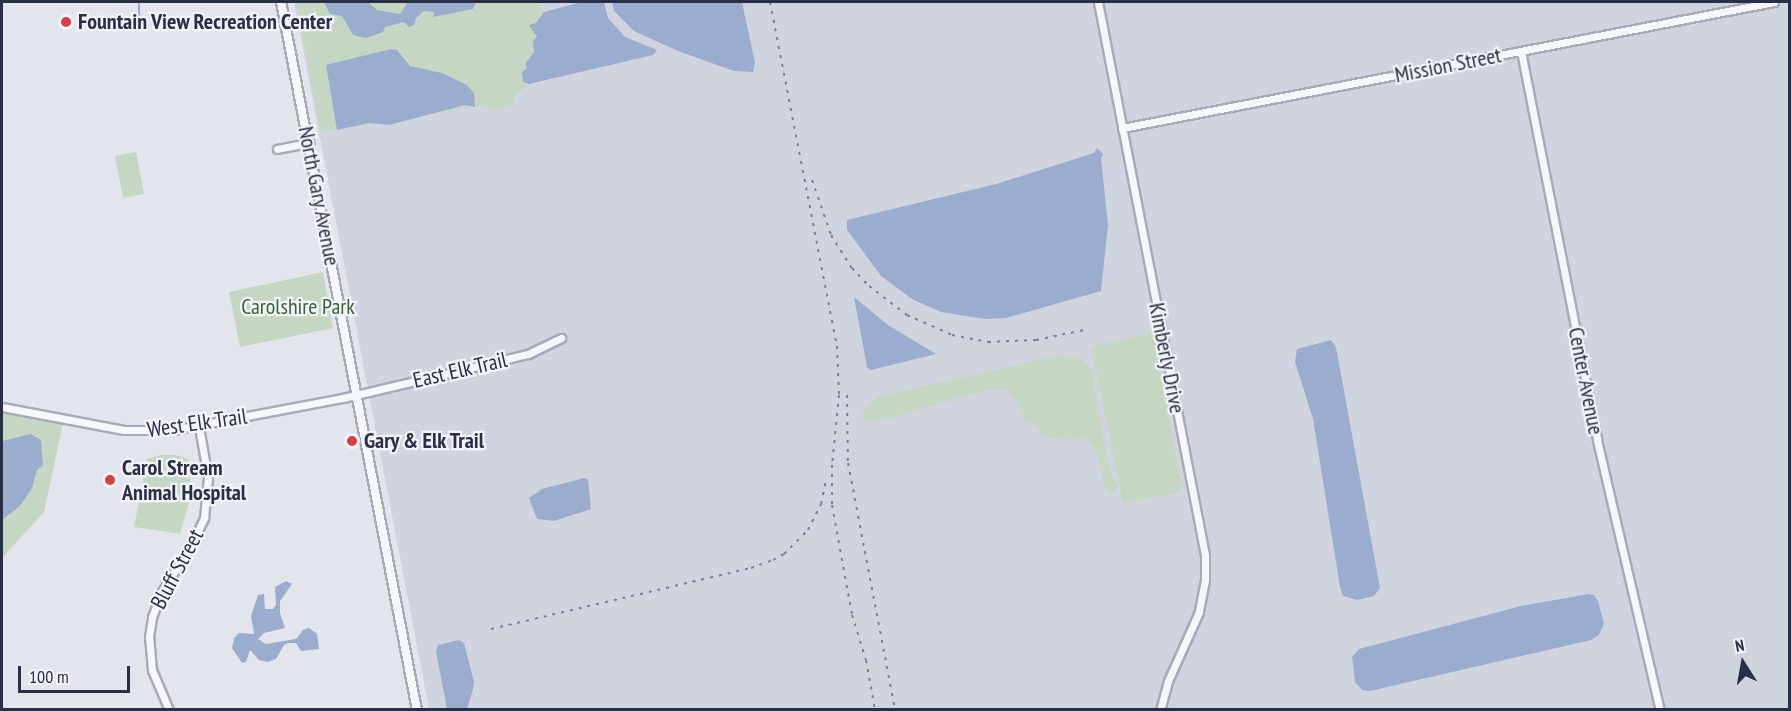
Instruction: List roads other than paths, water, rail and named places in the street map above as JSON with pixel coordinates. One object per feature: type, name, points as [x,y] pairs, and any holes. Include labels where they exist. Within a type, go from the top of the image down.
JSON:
[{"type":"street","name":"North Gary Avenue","points":[[281,2],[417,710]]},
{"type":"street","name":"Kimberly Drive","points":[[1098,2],[1205,555],[1205,580],[1199,612],[1168,681],[1160,710]]},
{"type":"street","name":"Mission Street","points":[[1122,128],[1774,2]]},
{"type":"street","name":"Center Avenue","points":[[1521,51],[1598,440],[1660,710]]},
{"type":"street","points":[[277,149],[309,143]]},
{"type":"street","name":"East Elk Trail","points":[[357,394],[528,354],[561,338]]},
{"type":"street","name":"West Elk Trail","points":[[2,407],[124,430],[158,432],[357,394]]},
{"type":"street","name":"Bluff Street","points":[[169,710],[152,670],[149,637],[152,617],[161,593],[192,543],[204,518],[208,498],[208,478],[199,426]]},
{"type":"water","points":[[324,2],[368,2],[377,10],[400,14],[408,2],[476,2],[473,9],[433,17],[434,12],[424,11],[416,18],[414,25],[409,27],[404,22],[385,27],[383,32],[366,38],[353,35],[342,16],[330,14]]},
{"type":"water","points":[[582,2],[604,3],[608,18],[625,37],[657,50],[653,55],[529,84],[523,82],[522,72],[527,68],[525,64],[534,52],[533,41],[537,37],[529,25],[536,23],[544,12]]},
{"type":"water","points":[[612,2],[742,2],[755,63],[753,72],[734,71],[678,51],[634,31],[614,11]]},
{"type":"water","points":[[391,49],[397,50],[410,66],[442,73],[467,85],[474,93],[475,107],[465,105],[389,125],[369,123],[337,130],[326,65]]},
{"type":"water","points":[[1097,148],[1103,154],[1101,158],[1108,225],[1101,291],[1006,318],[985,319],[941,312],[912,299],[881,276],[847,230],[847,220],[996,184],[1094,153]]},
{"type":"water","points":[[854,297],[888,325],[936,354],[871,370],[867,367]]},
{"type":"water","points":[[1331,340],[1336,347],[1380,588],[1374,596],[1357,600],[1343,596],[1340,587],[1313,419],[1295,362],[1297,349]]},
{"type":"water","points":[[31,434],[41,440],[43,465],[37,470],[32,488],[20,506],[2,520],[2,441]]},
{"type":"water","points":[[584,478],[588,480],[591,509],[554,521],[537,519],[529,498],[542,489]]},
{"type":"water","points":[[286,581],[292,584],[280,601],[280,613],[285,628],[264,633],[258,639],[266,644],[296,639],[303,630],[309,628],[317,634],[319,649],[301,651],[296,643],[288,643],[284,645],[276,659],[268,662],[259,660],[250,650],[246,662],[242,663],[232,648],[234,638],[239,633],[254,634],[251,616],[258,595],[264,594],[265,609],[273,609],[276,605],[275,587]]},
{"type":"water","points":[[1588,594],[1594,595],[1598,601],[1604,624],[1599,635],[1591,640],[1370,691],[1362,690],[1355,682],[1352,657],[1359,649],[1521,606]]},
{"type":"water","points":[[459,640],[464,643],[474,682],[473,689],[467,709],[447,709],[436,652],[438,645]]},
{"type":"waterway","points":[[125,27],[139,19],[139,2]]},
{"type":"railway","points":[[770,2],[837,346],[839,395],[832,465],[832,505],[852,615],[866,660],[875,710]]},
{"type":"railway","points":[[812,180],[831,235],[852,268],[869,286],[907,315],[952,335],[988,342],[1036,340],[1084,330]]},
{"type":"railway","points":[[847,395],[848,463],[895,709]]},
{"type":"railway","points":[[491,629],[751,568],[773,560],[784,554],[808,530],[821,504],[826,481]]},
{"type":"place","name":"Fountain View Recreation Center","points":[[66,22]]},
{"type":"place","name":"Gary & Elk Trail","points":[[352,441]]},
{"type":"place","name":"Carol Stream Animal Hospital","points":[[110,480]]},
{"type":"park label","name":"Carolshire Park","points":[[298,307]]}]
